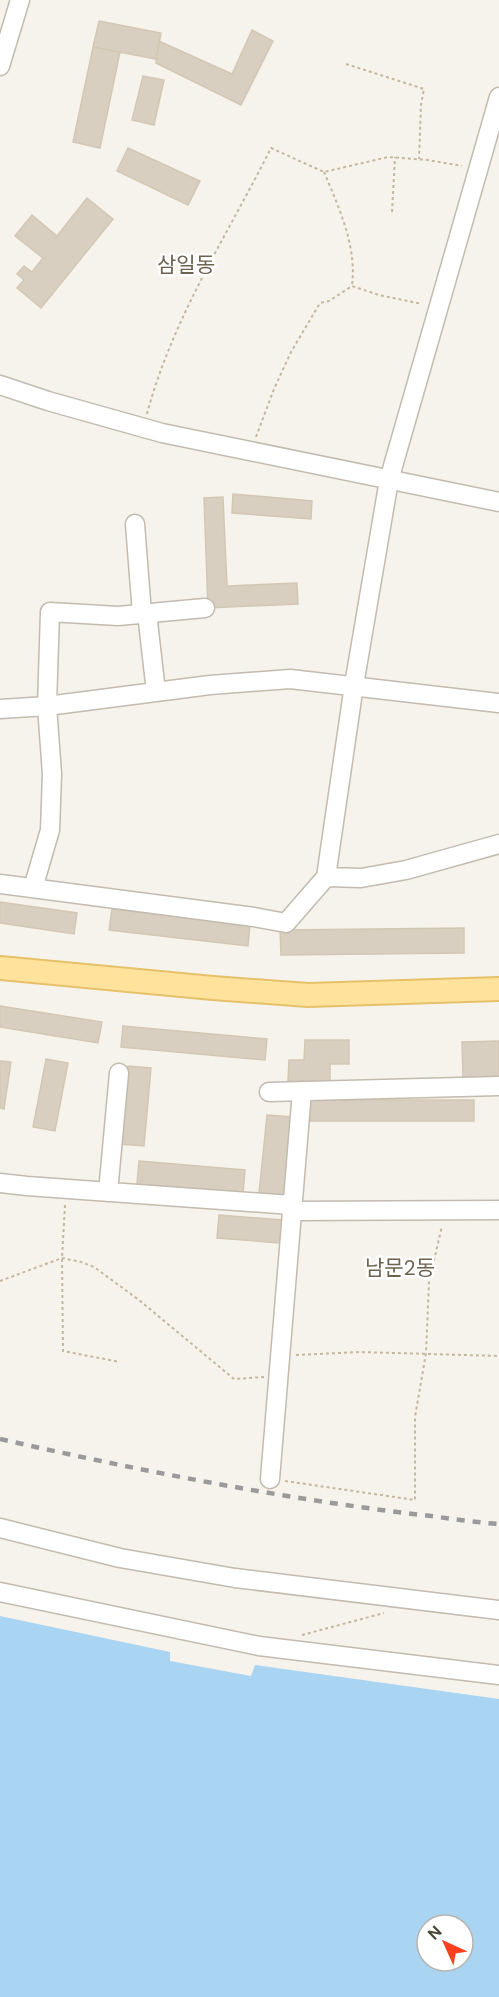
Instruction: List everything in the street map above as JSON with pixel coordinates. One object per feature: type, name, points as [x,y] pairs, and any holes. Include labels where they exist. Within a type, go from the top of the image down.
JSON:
[{"type":"main road","points":[[0,968],[308,995],[499,989]]},
{"type":"street","points":[[0,66],[20,0]]},
{"type":"street","points":[[0,884],[286,923],[326,877],[354,685],[389,480],[499,97]]},
{"type":"street","points":[[0,385],[143,428],[499,502]]},
{"type":"street","points":[[135,524],[156,692]]},
{"type":"street","points":[[33,888],[50,830],[52,774],[47,706],[50,612],[118,616],[206,608]]},
{"type":"street","points":[[0,709],[47,706],[210,685],[290,679],[499,702]]},
{"type":"street","points":[[326,877],[361,878],[406,870],[499,844]]},
{"type":"street","points":[[108,1192],[119,1072]]},
{"type":"street","points":[[268,1092],[499,1086]]},
{"type":"street","points":[[270,1479],[302,1091]]},
{"type":"street","points":[[0,1183],[292,1208],[499,1210]]},
{"type":"street","points":[[0,1528],[120,1558],[235,1578],[499,1610]]},
{"type":"street","points":[[0,1592],[259,1646],[499,1675]]},
{"type":"path","points":[[346,64],[424,89],[421,105],[420,159]]},
{"type":"path","points":[[143,428],[158,382],[198,284],[271,148],[324,172],[373,159],[395,157],[420,159],[478,170]]},
{"type":"path","points":[[392,212],[395,157]]},
{"type":"path","points":[[324,172],[348,237],[353,262],[352,286]]},
{"type":"path","points":[[352,286],[378,295],[439,307]]},
{"type":"path","points":[[251,451],[286,362],[320,303],[328,301],[352,286]]},
{"type":"path","points":[[65,1189],[62,1258],[63,1351],[120,1362]]},
{"type":"path","points":[[270,1479],[416,1500],[415,1417],[426,1353],[429,1282],[444,1210]]},
{"type":"path","points":[[0,1281],[62,1258],[81,1262],[94,1267],[154,1312],[234,1379],[279,1376]]},
{"type":"path","points":[[281,1355],[360,1352],[499,1356]]},
{"type":"path","points":[[293,1637],[393,1610]]},
{"type":"water","points":[[0,1616],[170,1652],[170,1661],[251,1676],[255,1665],[499,1699],[499,1997],[0,1997]]},
{"type":"building","points":[[99,21],[161,33],[156,59],[93,47]]},
{"type":"building","points":[[252,30],[273,41],[241,105],[156,63],[159,41],[232,74]]},
{"type":"building","points":[[93,47],[120,52],[100,148],[73,142]]},
{"type":"building","points":[[143,76],[164,80],[154,125],[132,120]]},
{"type":"building","points":[[128,148],[200,181],[188,205],[117,171]]},
{"type":"building","points":[[87,198],[113,219],[41,308],[17,288],[24,280],[17,274],[24,266],[32,272],[43,258],[15,236],[32,215],[57,236]]},
{"type":"building","points":[[233,494],[312,501],[311,519],[232,513]]},
{"type":"building","points":[[223,497],[227,586],[297,583],[298,604],[208,608],[204,498]]},
{"type":"building","points":[[0,902],[77,913],[74,934],[0,923]]},
{"type":"building","points":[[112,909],[250,925],[248,946],[109,930]]},
{"type":"building","points":[[464,928],[464,953],[281,955],[280,930]]},
{"type":"building","points":[[0,1006],[102,1022],[98,1043],[0,1027]]},
{"type":"building","points":[[123,1026],[267,1039],[265,1060],[121,1047]]},
{"type":"building","points":[[305,1040],[349,1040],[349,1064],[330,1064],[330,1082],[288,1082],[289,1060],[304,1060]]},
{"type":"building","points":[[499,1041],[499,1077],[463,1077],[462,1042]]},
{"type":"building","points":[[46,1059],[68,1063],[55,1131],[33,1127]]},
{"type":"building","points":[[0,1061],[11,1062],[4,1109],[0,1108]]},
{"type":"building","points":[[128,1066],[151,1068],[144,1146],[120,1144]]},
{"type":"building","points":[[310,1100],[474,1100],[474,1121],[310,1121]]},
{"type":"building","points":[[267,1115],[293,1117],[285,1196],[259,1193]]},
{"type":"building","points":[[139,1161],[245,1170],[243,1193],[137,1184]]},
{"type":"building","points":[[219,1215],[282,1220],[280,1243],[217,1238]]},
{"type":"railway","points":[[0,1439],[154,1472],[257,1491],[361,1507],[499,1524]]},
{"type":"district","name":"삼일동","points":[[186,265]]},
{"type":"district","name":"남문2동","points":[[400,1268]]}]
